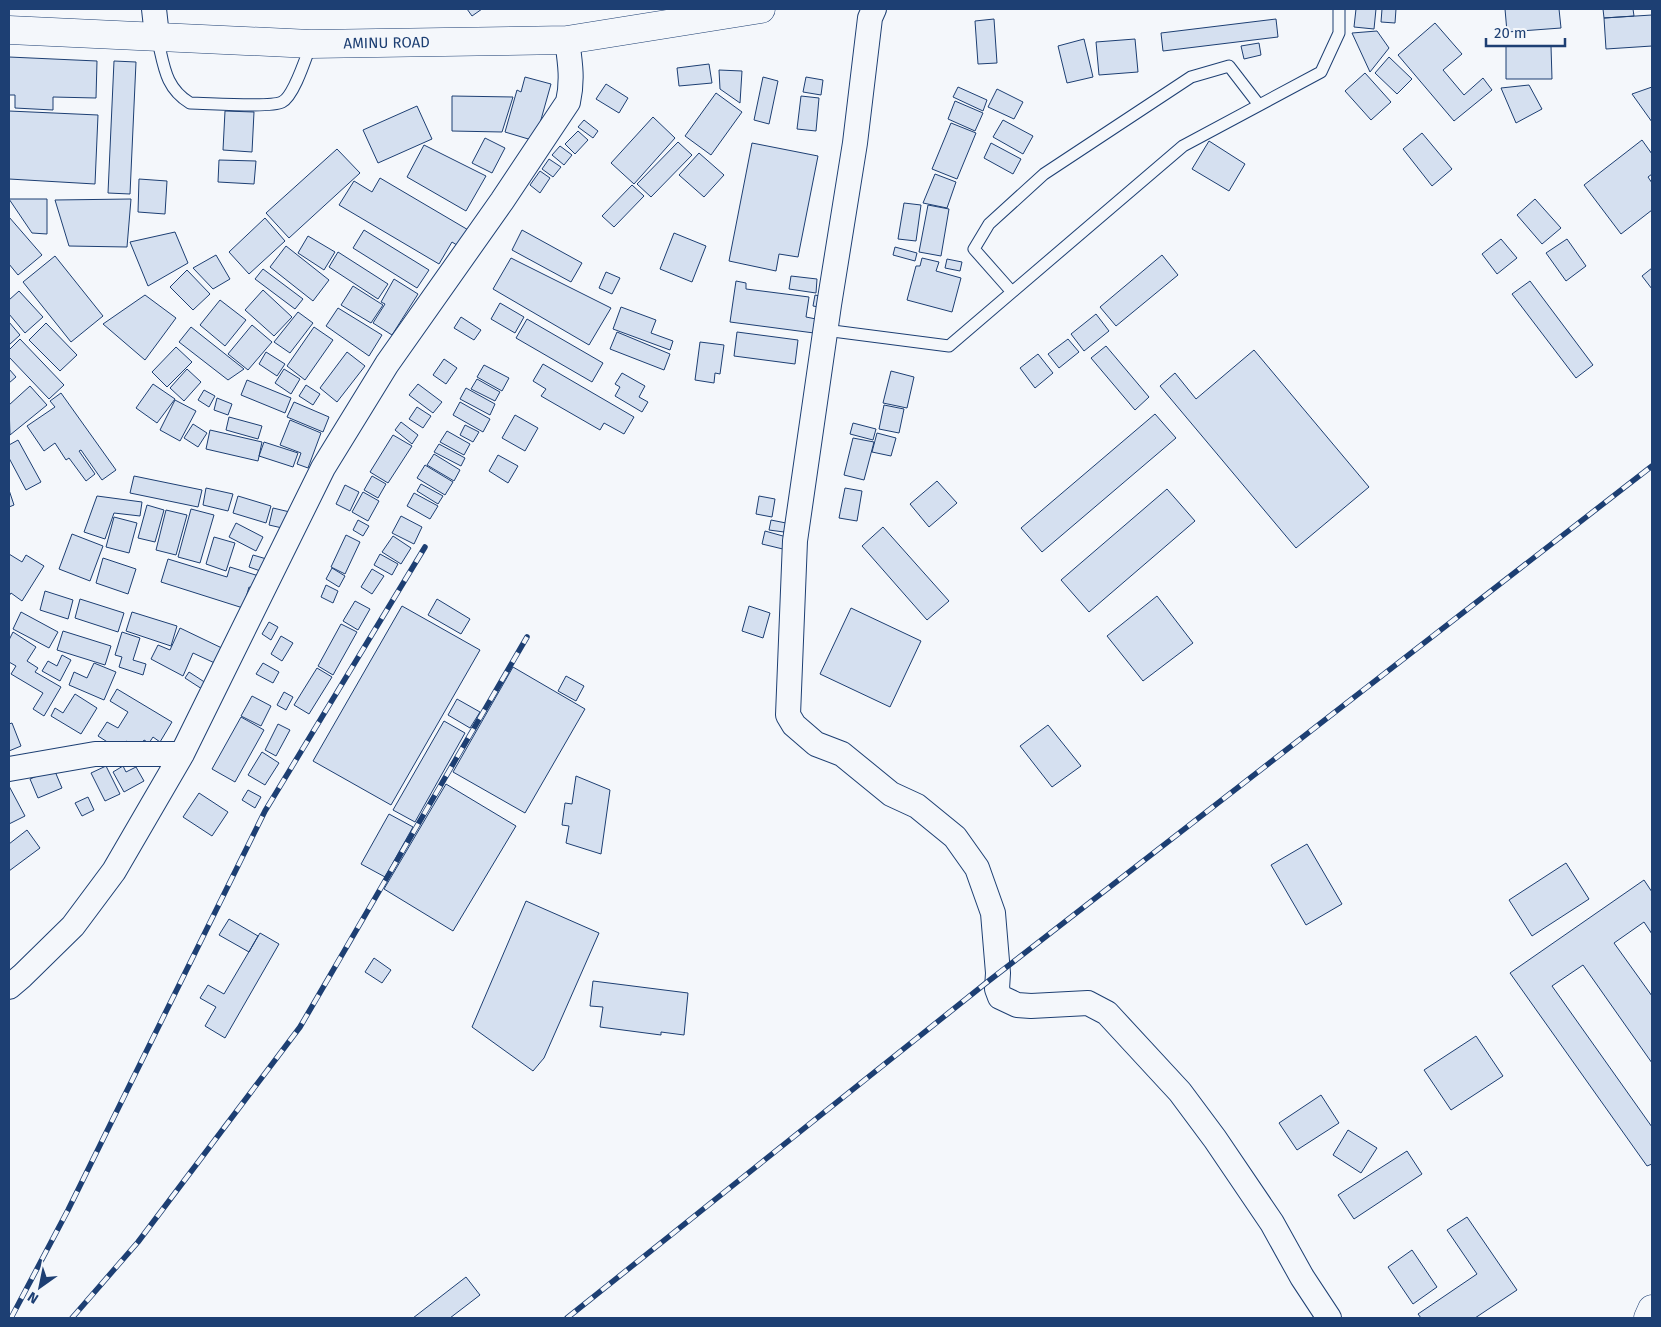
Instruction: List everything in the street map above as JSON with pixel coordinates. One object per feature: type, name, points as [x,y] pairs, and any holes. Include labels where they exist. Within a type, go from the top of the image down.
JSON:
[{"type":"street","points":[[154,9],[157,36]]},
{"type":"street","name":"AMINU ROAD","points":[[9,30],[311,44],[567,40],[762,9]]},
{"type":"street","points":[[874,9],[870,18],[855,143],[825,330],[795,541],[788,715],[794,725],[816,744],[842,754],[891,794],[917,806],[955,837],[977,868],[993,913],[998,973],[997,989],[1000,997],[1017,1005],[1031,1006],[1088,1003],[1108,1013],[1180,1092],[1215,1139],[1272,1223],[1302,1277],[1329,1318]]},
{"type":"street","points":[[9,986],[22,976],[73,926],[114,871],[182,754],[322,468],[387,364],[502,201],[568,102],[572,70],[567,40]]},
{"type":"street","points":[[9,769],[95,754],[182,754]]},
{"type":"street","points":[[1648,1318],[1652,1309]]},
{"type":"lane","points":[[825,330],[949,346],[1183,146],[1321,72],[1338,33],[1339,9]]},
{"type":"lane","points":[[157,36],[169,84],[180,96],[190,103],[269,105],[283,102],[291,93],[311,44]]},
{"type":"lane","points":[[1012,292],[974,249],[989,224],[1044,174],[1191,76],[1229,66],[1259,105]]},
{"type":"building","points":[[467,9],[482,9],[472,16]]},
{"type":"building","points":[[1356,9],[1376,9],[1374,29],[1354,27]]},
{"type":"building","points":[[1382,9],[1396,9],[1395,23],[1381,22]]},
{"type":"building","points":[[1505,9],[1559,9],[1561,28],[1507,32]]},
{"type":"building","points":[[1603,9],[1633,9],[1634,16],[1604,18]]},
{"type":"building","points":[[1652,15],[1652,46],[1606,49],[1604,18]]},
{"type":"building","points":[[994,19],[997,63],[978,64],[975,21]]},
{"type":"building","points":[[1276,19],[1278,37],[1163,51],[1161,33]]},
{"type":"building","points":[[1435,23],[1462,54],[1443,70],[1464,95],[1483,78],[1492,90],[1454,121],[1398,55]]},
{"type":"building","points":[[1377,31],[1389,48],[1370,72],[1352,33]]},
{"type":"building","points":[[1084,39],[1093,77],[1067,83],[1058,46]]},
{"type":"building","points":[[1135,39],[1138,72],[1099,75],[1096,42]]},
{"type":"building","points":[[1259,43],[1261,55],[1244,59],[1241,46]]},
{"type":"building","points":[[1506,46],[1551,46],[1552,79],[1506,79]]},
{"type":"building","points":[[9,57],[97,61],[96,98],[53,97],[53,110],[15,108],[15,95],[9,95]]},
{"type":"building","points":[[1389,57],[1412,79],[1397,94],[1375,73]]},
{"type":"building","points":[[114,61],[136,62],[130,194],[108,193]]},
{"type":"building","points":[[709,64],[712,83],[679,86],[677,68]]},
{"type":"building","points":[[719,70],[742,71],[740,103],[720,89]]},
{"type":"building","points":[[1365,73],[1391,102],[1371,120],[1345,91]]},
{"type":"building","points":[[525,77],[551,84],[535,141],[505,132],[517,90],[521,92]]},
{"type":"building","points":[[763,77],[778,81],[769,124],[754,120]]},
{"type":"building","points":[[806,77],[823,80],[821,95],[803,92]]},
{"type":"building","points":[[606,84],[628,98],[619,113],[596,99]]},
{"type":"building","points":[[1529,85],[1542,109],[1516,123],[1501,88]]},
{"type":"building","points":[[958,87],[987,100],[983,111],[953,97]]},
{"type":"building","points":[[1652,87],[1652,122],[1632,94]]},
{"type":"building","points":[[997,89],[1023,102],[1014,119],[988,107]]},
{"type":"building","points":[[716,93],[742,112],[711,155],[685,136]]},
{"type":"building","points":[[452,96],[513,97],[502,132],[452,131]]},
{"type":"building","points":[[801,96],[819,98],[816,131],[797,129]]},
{"type":"building","points":[[955,101],[983,113],[975,131],[948,119]]},
{"type":"building","points":[[417,106],[432,139],[378,163],[363,130]]},
{"type":"building","points":[[9,111],[98,115],[95,184],[9,179]]},
{"type":"building","points":[[225,111],[254,112],[252,152],[223,150]]},
{"type":"building","points":[[653,117],[675,138],[634,184],[611,163]]},
{"type":"building","points":[[584,120],[598,131],[593,138],[578,127]]},
{"type":"building","points":[[1003,120],[1033,136],[1023,154],[993,137]]},
{"type":"building","points":[[951,123],[976,133],[957,179],[932,169]]},
{"type":"building","points":[[578,131],[588,140],[575,154],[565,144]]},
{"type":"building","points":[[1422,133],[1452,169],[1432,186],[1403,149]]},
{"type":"building","points":[[485,138],[505,148],[492,173],[472,163]]},
{"type":"building","points":[[1642,140],[1652,154],[1652,174],[1648,177],[1652,183],[1652,210],[1621,234],[1584,185]]},
{"type":"building","points":[[1209,141],[1245,164],[1229,191],[1192,169]]},
{"type":"building","points":[[678,142],[692,155],[651,197],[637,184]]},
{"type":"building","points":[[752,143],[818,156],[798,257],[779,254],[776,271],[729,261]]},
{"type":"building","points":[[991,143],[1021,159],[1013,174],[984,158]]},
{"type":"building","points":[[424,145],[486,176],[466,211],[407,177]]},
{"type":"building","points":[[560,146],[572,155],[564,165],[552,155]]},
{"type":"building","points":[[337,149],[360,173],[289,238],[266,213]]},
{"type":"building","points":[[699,153],[724,175],[704,197],[679,175]]},
{"type":"building","points":[[549,159],[561,167],[553,177],[542,169]]},
{"type":"building","points":[[219,160],[256,161],[254,184],[218,182]]},
{"type":"building","points":[[540,171],[550,178],[540,193],[530,185]]},
{"type":"building","points":[[935,174],[956,182],[947,208],[923,203]]},
{"type":"building","points":[[380,178],[470,231],[460,247],[452,242],[439,264],[339,205],[354,181],[372,192]]},
{"type":"building","points":[[139,179],[167,181],[165,214],[138,212]]},
{"type":"building","points":[[632,185],[644,196],[614,227],[602,216]]},
{"type":"building","points":[[9,199],[47,199],[47,234],[32,233]]},
{"type":"building","points":[[131,199],[127,247],[69,246],[55,200]]},
{"type":"building","points":[[1535,199],[1561,228],[1542,244],[1517,215]]},
{"type":"building","points":[[904,203],[921,205],[916,241],[898,239]]},
{"type":"building","points":[[928,205],[949,209],[941,256],[919,252]]},
{"type":"building","points":[[9,217],[42,255],[18,275],[9,264]]},
{"type":"building","points":[[265,218],[285,241],[249,274],[229,252]]},
{"type":"building","points":[[364,230],[429,270],[417,288],[353,248]]},
{"type":"building","points":[[522,230],[582,263],[571,282],[512,250]]},
{"type":"building","points":[[175,232],[188,263],[148,286],[130,242]]},
{"type":"building","points":[[674,233],[706,246],[692,282],[660,269]]},
{"type":"building","points":[[308,236],[335,252],[324,270],[298,253]]},
{"type":"building","points":[[1501,239],[1517,258],[1497,274],[1482,254]]},
{"type":"building","points":[[1567,239],[1586,266],[1566,281],[1546,253]]},
{"type":"building","points":[[286,246],[329,280],[313,301],[270,267]]},
{"type":"building","points":[[895,247],[917,253],[915,261],[893,255]]},
{"type":"building","points":[[338,252],[388,284],[378,299],[329,267]]},
{"type":"building","points":[[216,255],[230,279],[213,289],[193,268]]},
{"type":"building","points":[[1162,255],[1178,275],[1116,326],[1100,307]]},
{"type":"building","points":[[55,256],[103,316],[71,342],[23,282]]},
{"type":"building","points":[[511,258],[611,308],[589,345],[493,289]]},
{"type":"building","points":[[922,258],[939,262],[936,271],[961,278],[952,312],[907,300],[916,266],[920,266]]},
{"type":"building","points":[[947,259],[962,262],[960,271],[945,268]]},
{"type":"building","points":[[1652,268],[1652,289],[1642,276]]},
{"type":"building","points":[[263,269],[303,299],[295,309],[255,279]]},
{"type":"building","points":[[187,270],[210,294],[193,310],[170,287]]},
{"type":"building","points":[[606,272],[620,278],[612,294],[599,288]]},
{"type":"building","points":[[791,276],[817,279],[816,293],[789,289]]},
{"type":"building","points":[[394,279],[418,294],[392,335],[373,323],[385,304],[381,302]]},
{"type":"building","points":[[736,281],[746,283],[746,289],[809,297],[806,317],[816,319],[814,333],[730,322]]},
{"type":"building","points":[[1530,281],[1593,365],[1576,378],[1512,294]]},
{"type":"building","points":[[353,286],[383,305],[371,323],[341,305]]},
{"type":"building","points":[[263,290],[292,317],[274,336],[245,310]]},
{"type":"building","points":[[19,291],[43,317],[25,333],[9,314],[9,300]]},
{"type":"building","points":[[145,295],[176,318],[145,360],[103,324]]},
{"type":"building","points":[[815,295],[825,297],[824,308],[813,306]]},
{"type":"building","points":[[220,300],[246,320],[225,346],[200,325]]},
{"type":"building","points":[[500,303],[524,317],[515,333],[491,319]]},
{"type":"building","points":[[621,307],[656,320],[651,333],[673,341],[670,350],[613,329]]},
{"type":"building","points":[[338,308],[382,335],[369,356],[326,326]]},
{"type":"building","points":[[298,312],[313,323],[290,353],[274,342]]},
{"type":"building","points":[[1096,314],[1109,331],[1084,351],[1071,334]]},
{"type":"building","points":[[461,317],[481,330],[474,340],[454,328]]},
{"type":"building","points":[[527,319],[603,363],[592,382],[516,338]]},
{"type":"building","points":[[9,322],[20,335],[9,345]]},
{"type":"building","points":[[46,323],[77,355],[60,371],[29,340]]},
{"type":"building","points":[[252,325],[272,342],[248,370],[228,354]]},
{"type":"building","points":[[191,327],[244,369],[228,380],[179,342]]},
{"type":"building","points":[[314,327],[333,340],[305,380],[287,366]]},
{"type":"building","points":[[617,332],[670,354],[664,370],[610,349]]},
{"type":"building","points":[[737,332],[798,340],[795,364],[734,356]]},
{"type":"building","points":[[20,339],[64,385],[49,399],[9,357],[9,350]]},
{"type":"building","points":[[1068,339],[1079,352],[1059,368],[1048,354]]},
{"type":"building","points":[[700,342],[724,345],[720,374],[715,373],[714,383],[695,380]]},
{"type":"building","points":[[1106,346],[1149,397],[1135,410],[1091,358]]},
{"type":"building","points":[[176,347],[192,362],[167,387],[152,372]]},
{"type":"building","points":[[1254,350],[1369,487],[1296,548],[1160,386],[1175,373],[1196,399]]},
{"type":"building","points":[[266,352],[285,364],[277,376],[259,364]]},
{"type":"building","points":[[347,352],[365,366],[337,402],[320,388]]},
{"type":"building","points":[[1038,354],[1053,373],[1035,388],[1020,368]]},
{"type":"building","points":[[444,359],[457,368],[446,384],[433,375]]},
{"type":"building","points":[[543,364],[634,417],[624,434],[604,423],[600,430],[541,396],[546,389],[533,381]]},
{"type":"building","points":[[484,365],[509,378],[502,391],[477,377]]},
{"type":"building","points":[[9,369],[16,377],[9,383]]},
{"type":"building","points":[[187,369],[201,382],[184,401],[170,388]]},
{"type":"building","points":[[284,369],[300,379],[291,394],[275,383]]},
{"type":"building","points":[[891,371],[914,377],[907,408],[883,403]]},
{"type":"building","points":[[622,373],[645,386],[639,397],[648,402],[642,412],[615,396],[620,387],[615,384]]},
{"type":"building","points":[[477,379],[500,392],[495,401],[471,389]]},
{"type":"building","points":[[247,380],[291,398],[285,413],[241,395]]},
{"type":"building","points":[[153,384],[175,399],[157,423],[136,408]]},
{"type":"building","points":[[418,384],[442,402],[433,413],[409,395]]},
{"type":"building","points":[[306,385],[320,394],[313,405],[299,396]]},
{"type":"building","points":[[30,386],[47,405],[10,435],[9,405]]},
{"type":"building","points":[[466,388],[495,404],[490,415],[460,399]]},
{"type":"building","points":[[204,390],[215,396],[209,407],[198,400]]},
{"type":"building","points":[[61,393],[116,470],[102,480],[81,450],[79,451],[95,474],[86,481],[69,458],[66,460],[55,443],[44,451],[27,426],[55,407],[50,401]]},
{"type":"building","points":[[217,398],[232,404],[228,415],[214,410]]},
{"type":"building","points":[[175,400],[196,411],[180,441],[160,430]]},
{"type":"building","points":[[294,402],[329,417],[323,432],[287,417]]},
{"type":"building","points":[[460,402],[490,419],[483,432],[453,415]]},
{"type":"building","points":[[884,405],[904,409],[899,433],[879,429]]},
{"type":"building","points":[[417,407],[431,416],[423,428],[409,419]]},
{"type":"building","points":[[1155,414],[1176,438],[1042,552],[1021,528]]},
{"type":"building","points":[[515,415],[538,428],[525,451],[502,438]]},
{"type":"building","points":[[229,417],[262,426],[258,439],[226,430]]},
{"type":"building","points":[[290,420],[321,433],[308,468],[297,464],[301,453],[280,445]]},
{"type":"building","points":[[401,422],[418,435],[412,444],[395,430]]},
{"type":"building","points":[[853,423],[876,429],[873,440],[850,434]]},
{"type":"building","points":[[193,424],[207,433],[198,447],[184,438]]},
{"type":"building","points":[[465,425],[479,432],[473,442],[460,435]]},
{"type":"building","points":[[210,430],[262,442],[258,461],[206,449]]},
{"type":"building","points":[[447,431],[470,444],[464,455],[440,442]]},
{"type":"building","points":[[877,433],[896,438],[891,456],[872,452]]},
{"type":"building","points":[[393,435],[412,446],[388,483],[370,472]]},
{"type":"building","points":[[853,438],[874,442],[864,480],[844,475]]},
{"type":"building","points":[[18,440],[41,482],[26,490],[9,458],[9,445]]},
{"type":"building","points":[[264,442],[298,453],[293,467],[259,456]]},
{"type":"building","points":[[439,444],[465,458],[461,466],[434,452]]},
{"type":"building","points":[[434,454],[460,470],[454,481],[427,465]]},
{"type":"building","points":[[498,455],[518,466],[508,483],[489,471]]},
{"type":"building","points":[[425,465],[453,482],[445,495],[417,478]]},
{"type":"building","points":[[134,476],[202,490],[198,507],[130,493]]},
{"type":"building","points":[[372,476],[386,484],[378,498],[364,490]]},
{"type":"building","points":[[937,481],[957,503],[929,527],[910,504]]},
{"type":"building","points":[[421,484],[443,496],[438,504],[417,491]]},
{"type":"building","points":[[345,485],[359,492],[350,511],[336,504]]},
{"type":"building","points":[[206,488],[233,494],[228,511],[203,505]]},
{"type":"building","points":[[845,488],[862,491],[857,521],[839,518]]},
{"type":"building","points":[[1167,489],[1195,521],[1089,612],[1061,580]]},
{"type":"building","points":[[9,490],[14,505],[9,507]]},
{"type":"building","points":[[363,492],[379,501],[368,521],[352,512]]},
{"type":"building","points":[[414,493],[438,506],[430,519],[407,506]]},
{"type":"building","points":[[97,496],[142,502],[140,516],[114,513],[105,539],[84,532]]},
{"type":"building","points":[[238,496],[271,506],[266,523],[233,513]]},
{"type":"building","points":[[759,496],[775,499],[772,517],[756,514]]},
{"type":"building","points":[[147,505],[164,510],[155,542],[138,538]]},
{"type":"building","points":[[273,508],[294,513],[291,530],[269,525]]},
{"type":"building","points":[[191,509],[214,515],[200,563],[178,557]]},
{"type":"building","points":[[166,510],[187,515],[176,555],[156,550]]},
{"type":"building","points":[[401,516],[422,527],[414,544],[392,533]]},
{"type":"building","points":[[114,517],[137,523],[129,553],[106,547]]},
{"type":"building","points":[[358,520],[369,526],[363,536],[353,530]]},
{"type":"building","points":[[771,520],[786,523],[784,532],[769,530]]},
{"type":"building","points":[[236,523],[263,537],[256,551],[229,537]]},
{"type":"building","points":[[883,527],[949,601],[927,620],[862,546]]},
{"type":"building","points":[[765,531],[790,538],[787,550],[762,544]]},
{"type":"building","points":[[72,534],[103,546],[90,581],[59,569]]},
{"type":"building","points":[[346,535],[360,542],[345,574],[331,567]]},
{"type":"building","points":[[393,536],[411,548],[401,564],[382,552]]},
{"type":"building","points":[[214,537],[235,543],[226,571],[206,564]]},
{"type":"building","points":[[9,554],[22,562],[26,555],[44,566],[22,601],[11,593],[9,596]]},
{"type":"building","points":[[380,554],[398,564],[392,575],[374,565]]},
{"type":"building","points":[[253,555],[270,560],[266,573],[249,567]]},
{"type":"building","points":[[103,558],[136,569],[128,594],[96,583]]},
{"type":"building","points":[[168,559],[227,577],[230,567],[262,577],[258,590],[249,587],[243,608],[161,582]]},
{"type":"building","points":[[332,568],[345,576],[339,587],[326,579]]},
{"type":"building","points":[[372,569],[384,576],[372,594],[361,587]]},
{"type":"building","points":[[326,585],[338,591],[333,603],[321,597]]},
{"type":"building","points":[[45,591],[73,600],[68,619],[40,610]]},
{"type":"building","points":[[1157,596],[1193,643],[1143,681],[1107,636]]},
{"type":"building","points":[[80,599],[124,613],[118,632],[75,618]]},
{"type":"building","points":[[437,599],[470,619],[461,634],[428,615]]},
{"type":"building","points":[[355,601],[370,609],[358,630],[343,621]]},
{"type":"building","points":[[402,606],[480,650],[391,805],[313,761]]},
{"type":"building","points":[[749,606],[770,613],[763,638],[742,631]]},
{"type":"building","points":[[851,608],[921,641],[890,707],[820,674]]},
{"type":"building","points":[[21,612],[58,632],[49,648],[13,629]]},
{"type":"building","points":[[132,612],[177,626],[171,646],[126,631]]},
{"type":"building","points":[[269,622],[278,627],[271,640],[262,634]]},
{"type":"building","points":[[341,624],[357,632],[333,675],[318,666]]},
{"type":"building","points":[[180,628],[226,650],[219,665],[193,653],[183,676],[151,659],[158,645],[170,650]]},
{"type":"building","points":[[63,631],[111,646],[105,665],[57,650]]},
{"type":"building","points":[[13,632],[36,647],[27,661],[38,668],[35,672],[61,687],[44,716],[33,709],[43,693],[11,674],[16,666],[9,662],[9,640]]},
{"type":"building","points":[[122,632],[140,638],[133,660],[146,664],[143,675],[119,667],[122,657],[115,655]]},
{"type":"building","points":[[281,636],[293,643],[282,661],[271,654]]},
{"type":"building","points":[[62,655],[71,660],[60,681],[42,671],[48,661],[57,666]]},
{"type":"building","points":[[94,663],[116,672],[104,700],[69,685],[74,672],[87,678]]},
{"type":"building","points":[[263,663],[279,672],[273,683],[256,674]]},
{"type":"building","points":[[513,667],[585,709],[525,813],[453,772]]},
{"type":"building","points":[[317,668],[332,677],[309,714],[294,705]]},
{"type":"building","points":[[189,672],[206,683],[202,689],[185,678]]},
{"type":"building","points":[[566,676],[584,686],[576,701],[558,691]]},
{"type":"building","points":[[117,689],[172,722],[160,742],[153,737],[149,743],[144,740],[139,749],[126,741],[120,750],[98,736],[107,722],[118,728],[128,712],[110,701]]},
{"type":"building","points":[[284,692],[293,697],[286,710],[277,705]]},
{"type":"building","points":[[75,694],[97,708],[81,734],[51,716],[55,708],[63,713]]},
{"type":"building","points":[[252,696],[271,706],[261,726],[241,716]]},
{"type":"building","points":[[457,699],[480,712],[470,728],[448,715]]},
{"type":"building","points":[[241,717],[264,730],[235,782],[212,769]]},
{"type":"building","points":[[444,721],[465,733],[415,822],[393,810]]},
{"type":"building","points":[[12,723],[21,746],[9,751],[9,724]]},
{"type":"building","points":[[278,724],[290,730],[276,756],[265,750]]},
{"type":"building","points":[[1048,725],[1081,766],[1052,787],[1020,746]]},
{"type":"building","points":[[262,752],[279,763],[265,785],[248,775]]},
{"type":"building","points":[[106,766],[120,794],[105,801],[91,773]]},
{"type":"building","points":[[123,766],[126,772],[136,767],[144,781],[124,792],[113,772]]},
{"type":"building","points":[[54,769],[62,788],[38,798],[30,779]]},
{"type":"building","points":[[576,776],[610,790],[601,854],[566,843],[569,826],[562,825],[565,803],[572,804]]},
{"type":"building","points":[[446,784],[516,826],[453,931],[384,889]]},
{"type":"building","points":[[9,786],[25,816],[9,824]]},
{"type":"building","points":[[248,790],[261,797],[255,808],[242,800]]},
{"type":"building","points":[[199,793],[228,812],[212,836],[183,817]]},
{"type":"building","points":[[88,797],[94,810],[82,816],[75,803]]},
{"type":"building","points":[[389,814],[413,827],[385,877],[361,864]]},
{"type":"building","points":[[27,830],[40,848],[9,871],[9,844]]},
{"type":"building","points":[[1307,844],[1342,904],[1306,925],[1271,865]]},
{"type":"building","points":[[1566,863],[1589,899],[1532,936],[1509,900]]},
{"type":"building","points":[[1644,880],[1652,892],[1652,934],[1644,922],[1614,943],[1652,996],[1652,1063],[1583,965],[1552,986],[1652,1127],[1652,1164],[1647,1166],[1510,973]]},
{"type":"building","points":[[526,901],[599,933],[544,1058],[533,1071],[472,1027]]},
{"type":"building","points":[[229,919],[258,936],[249,952],[219,935]]},
{"type":"building","points":[[260,933],[279,944],[225,1038],[205,1026],[216,1007],[200,998],[208,985],[224,994]]},
{"type":"building","points":[[374,958],[391,970],[382,983],[365,972]]},
{"type":"building","points":[[593,981],[688,993],[684,1035],[661,1032],[661,1035],[600,1027],[603,1007],[590,1006]]},
{"type":"building","points":[[1476,1036],[1503,1076],[1451,1110],[1424,1070]]},
{"type":"building","points":[[1321,1095],[1339,1123],[1297,1150],[1279,1123]]},
{"type":"building","points":[[1348,1130],[1377,1148],[1361,1173],[1333,1155]]},
{"type":"building","points":[[1407,1151],[1422,1174],[1354,1219],[1338,1195]]},
{"type":"building","points":[[1467,1217],[1517,1290],[1475,1318],[1421,1318],[1418,1314],[1477,1274],[1447,1230]]},
{"type":"building","points":[[1412,1250],[1437,1287],[1413,1304],[1388,1267]]},
{"type":"building","points":[[466,1277],[480,1295],[450,1318],[413,1318]]},
{"type":"railway","points":[[567,1318],[986,983],[1652,466]]},
{"type":"railway","points":[[11,1318],[68,1210],[265,811],[425,547]]},
{"type":"railway","points":[[72,1318],[138,1242],[300,1027],[527,637]]}]
